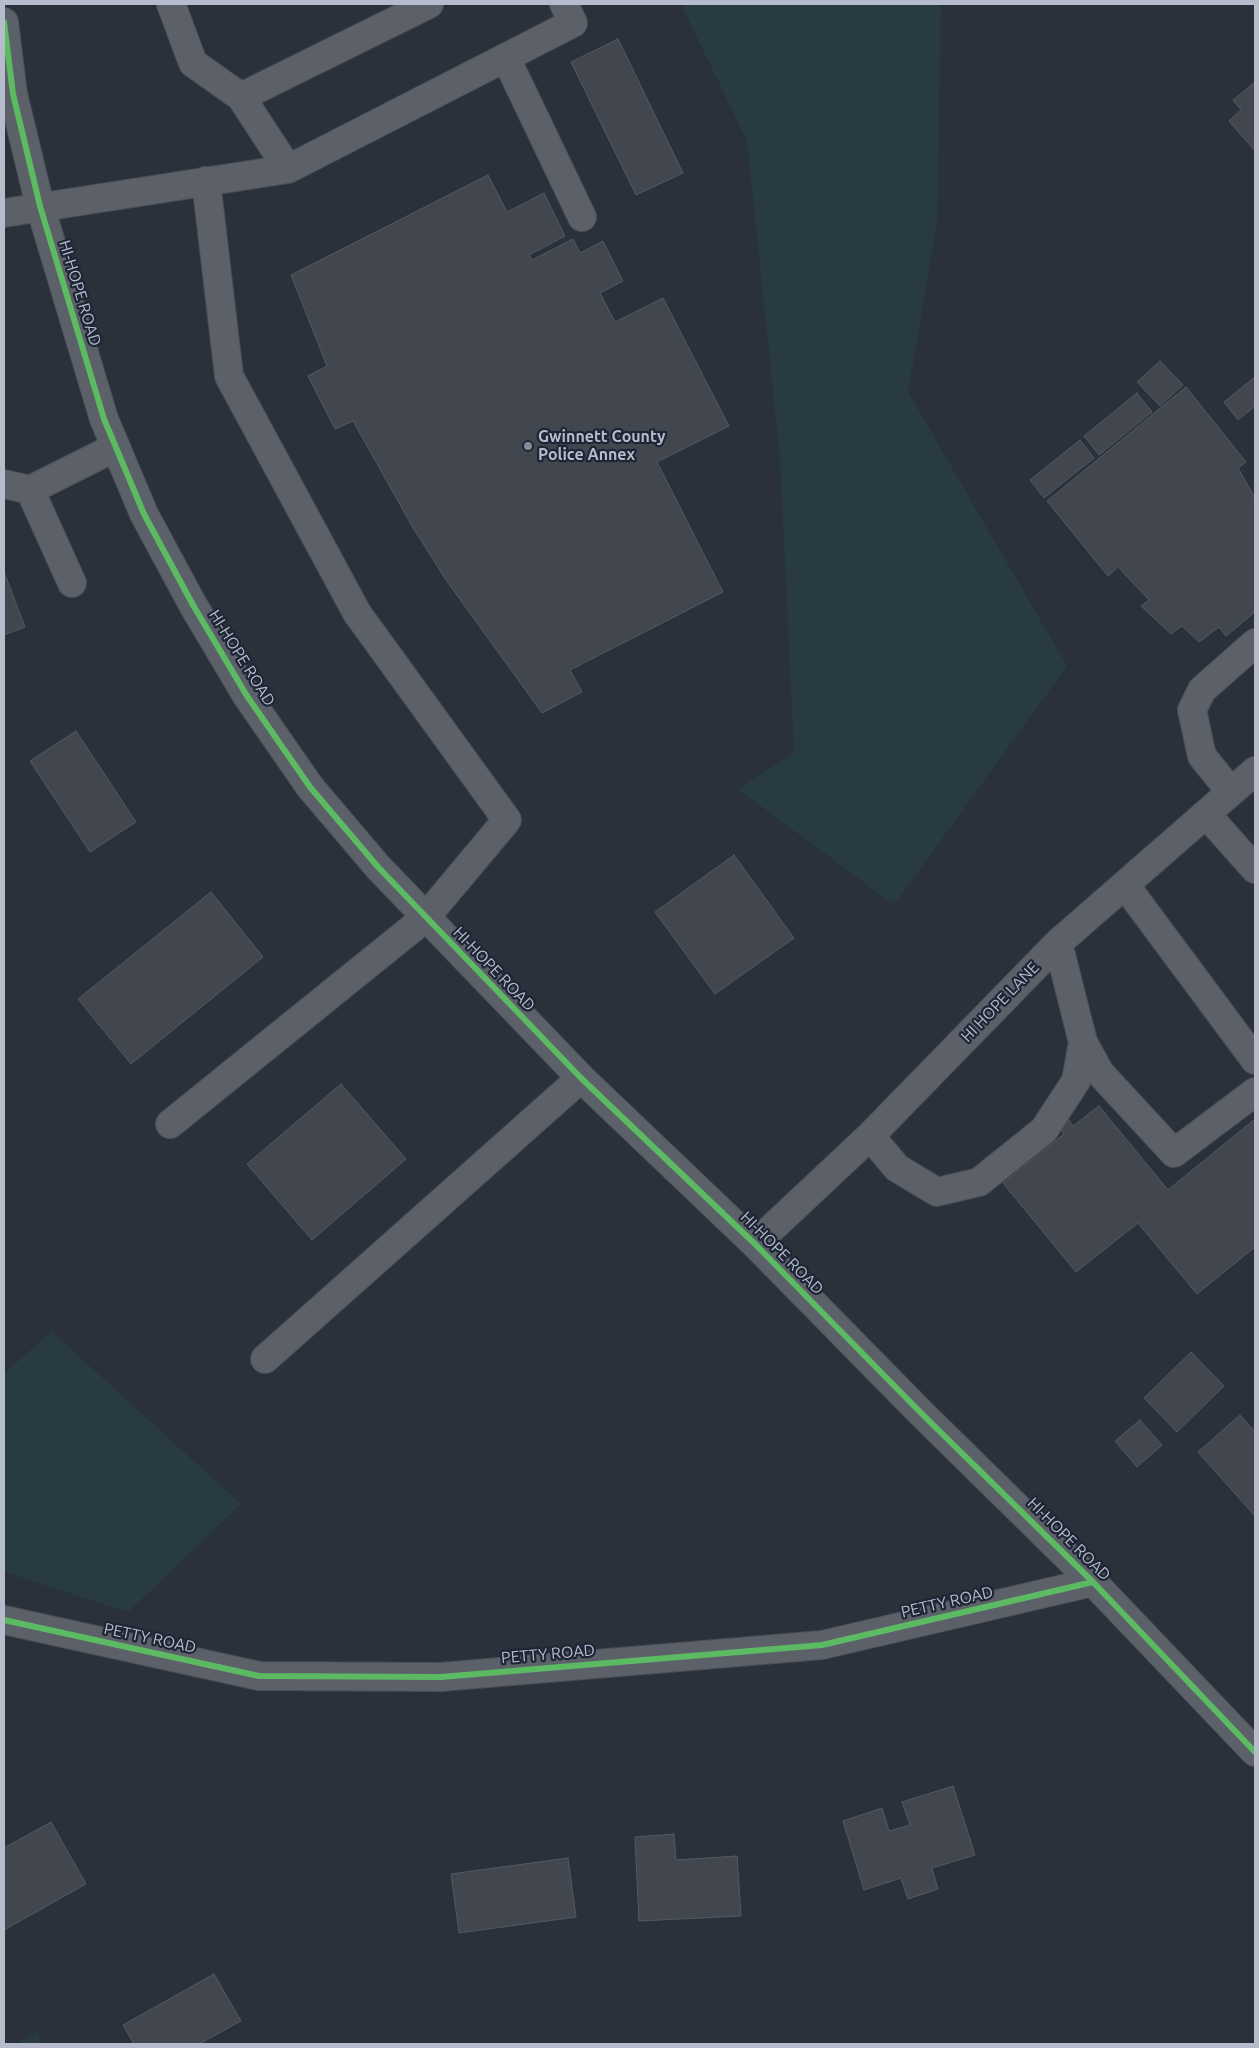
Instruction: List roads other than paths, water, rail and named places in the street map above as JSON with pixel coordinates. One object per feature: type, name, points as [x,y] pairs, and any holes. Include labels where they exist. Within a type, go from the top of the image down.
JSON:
[{"type":"street","points":[[171,4],[193,63],[241,97],[288,169]]},
{"type":"street","points":[[241,97],[429,4]]},
{"type":"street","points":[[4,213],[288,169],[573,23],[564,4]]},
{"type":"street","name":"HI-HOPE ROAD","points":[[4,22],[13,94],[40,206],[104,419],[144,514],[193,605],[247,696],[310,787],[378,867],[425,918],[581,1078],[755,1244],[920,1412],[1093,1582],[1255,1752]]},
{"type":"street","points":[[506,58],[582,217]]},
{"type":"street","points":[[170,1124],[425,918],[507,820],[357,613],[229,376],[206,182]]},
{"type":"street","points":[[72,583],[17,487],[116,447]]},
{"type":"street","points":[[1231,792],[1202,756],[1192,710],[1202,690],[1255,644]]},
{"type":"street","name":"HI HOPE LANE","points":[[755,1244],[870,1136],[1058,943],[1255,771]]},
{"type":"street","points":[[1206,814],[1255,869]]},
{"type":"street","points":[[1124,885],[1255,1060]]},
{"type":"street","points":[[1058,943],[1083,1042],[1100,1073],[1174,1153],[1255,1092]]},
{"type":"street","points":[[870,1136],[897,1168],[937,1192],[979,1182],[1044,1130],[1076,1082],[1083,1042]]},
{"type":"street","points":[[265,1359],[581,1078]]},
{"type":"street","name":"PETTY ROAD","points":[[4,1620],[258,1676],[441,1677],[822,1645],[1093,1582]]},
{"type":"place","name":"Gwinnett County Police Annex","points":[[528,446]]}]
